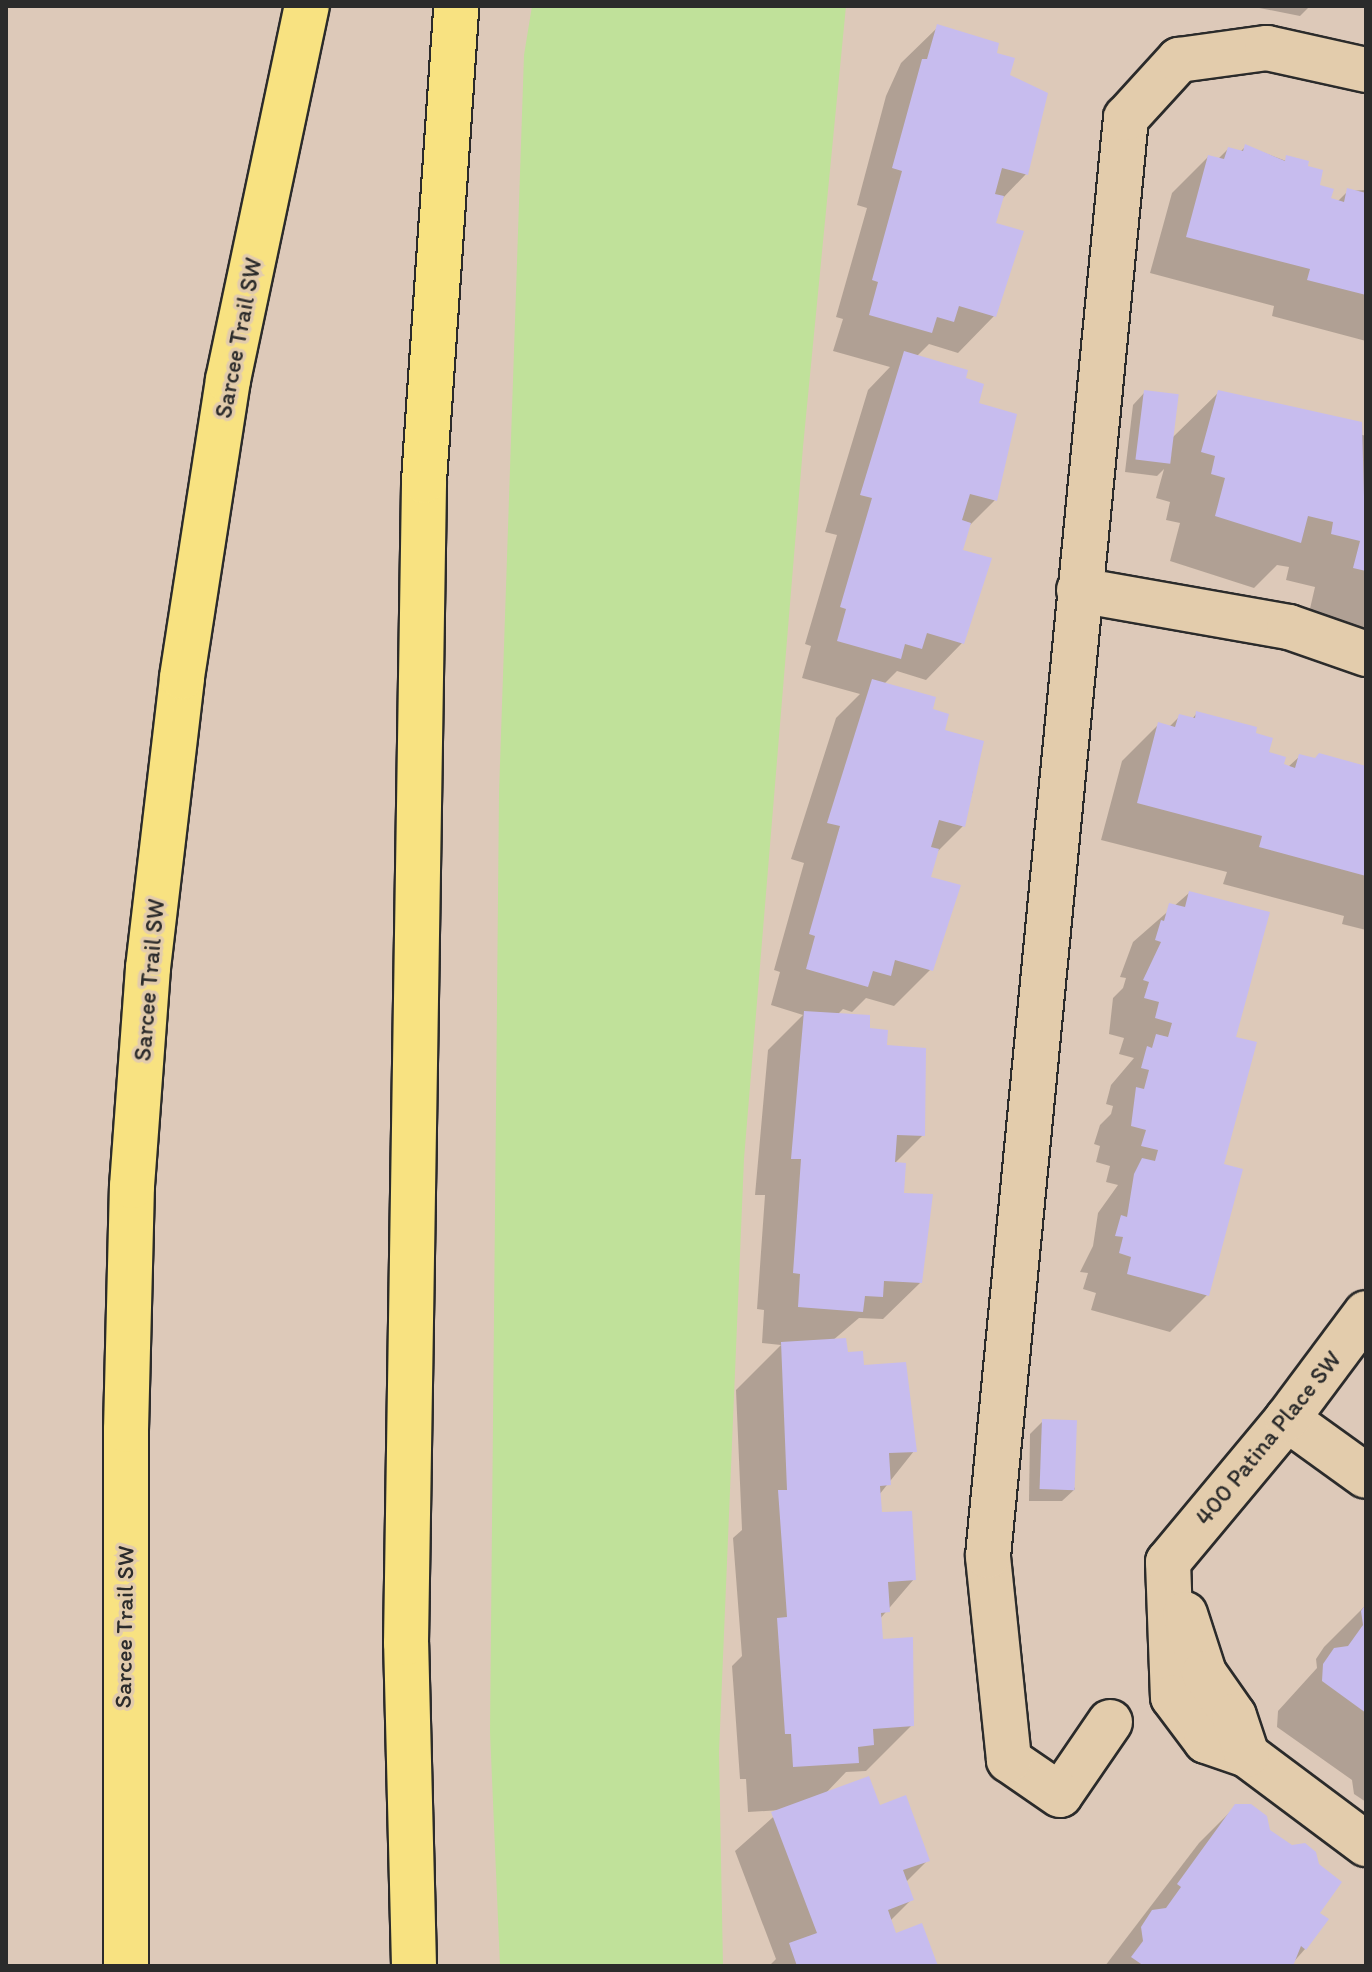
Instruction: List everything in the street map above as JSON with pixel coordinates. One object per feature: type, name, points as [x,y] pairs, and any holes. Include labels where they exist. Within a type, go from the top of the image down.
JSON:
[{"type":"highway","name":"Sarcee Trail SW","points":[[126,1966],[126,1430],[132,1186],[148,968],[182,677],[226,395],[307,6]]},
{"type":"highway","points":[[414,1966],[406,1643],[424,481],[456,6]]},
{"type":"street","points":[[1110,1722],[1060,1795],[1009,1760],[988,1556],[1126,118],[1179,60],[1267,48],[1366,70]]},
{"type":"street","points":[[1079,590],[1289,627],[1366,654]]},
{"type":"street","name":"400 Patina Place SW","points":[[1366,1313],[1287,1419],[1168,1562],[1204,1673],[1234,1716],[1247,1755],[1366,1844]]},
{"type":"street","points":[[1287,1419],[1366,1476]]},
{"type":"green space","points":[[532,6],[846,6],[803,447],[744,1159],[719,1752],[723,1966],[500,1966],[490,1732],[499,793],[524,55]]},
{"type":"building","points":[[937,24],[999,43],[997,53],[1015,58],[1010,75],[1048,93],[1028,175],[1002,168],[995,194],[1004,196],[996,223],[1024,231],[996,317],[959,306],[954,322],[937,317],[932,333],[869,315],[878,282],[872,280],[902,171],[892,168],[922,59],[927,59]]},
{"type":"building","points":[[1245,144],[1285,161],[1286,155],[1309,161],[1308,166],[1323,170],[1320,185],[1334,189],[1331,198],[1344,202],[1347,188],[1366,193],[1366,295],[1307,280],[1310,269],[1186,237],[1208,155],[1224,159],[1228,147],[1243,151]]},
{"type":"building","points":[[904,351],[968,370],[966,378],[984,384],[979,403],[1017,414],[997,501],[970,494],[962,520],[971,523],[963,550],[992,558],[964,644],[927,633],[922,649],[905,644],[901,659],[837,641],[846,609],[840,607],[872,498],[860,495]]},
{"type":"building","points":[[1144,390],[1179,394],[1170,464],[1135,459]]},
{"type":"building","points":[[1218,390],[1362,422],[1366,571],[1353,568],[1360,541],[1331,534],[1333,522],[1308,516],[1301,543],[1215,516],[1225,478],[1211,474],[1215,456],[1201,452]]},
{"type":"building","points":[[872,679],[936,697],[933,709],[949,714],[945,730],[984,741],[965,827],[939,820],[931,847],[939,849],[931,877],[961,885],[933,971],[895,960],[891,976],[873,971],[868,987],[806,969],[815,936],[809,934],[840,826],[827,823]]},
{"type":"building","points":[[1196,711],[1257,727],[1256,733],[1273,738],[1269,752],[1286,757],[1284,764],[1295,768],[1299,754],[1315,758],[1319,753],[1366,766],[1366,876],[1259,847],[1262,836],[1137,803],[1158,722],[1175,727],[1179,714],[1195,718]]},
{"type":"building","points":[[1189,891],[1270,912],[1236,1037],[1257,1042],[1224,1164],[1243,1169],[1209,1296],[1127,1274],[1131,1257],[1119,1253],[1123,1237],[1115,1236],[1121,1215],[1127,1217],[1134,1174],[1142,1158],[1155,1161],[1158,1150],[1141,1146],[1146,1130],[1131,1126],[1136,1087],[1144,1089],[1149,1070],[1141,1068],[1147,1046],[1152,1048],[1156,1034],[1168,1037],[1172,1023],[1155,1018],[1159,1002],[1144,998],[1149,982],[1143,980],[1161,942],[1155,940],[1169,903],[1185,907]]},
{"type":"building","points":[[804,1011],[870,1015],[870,1028],[888,1030],[887,1045],[926,1048],[925,1136],[897,1135],[895,1162],[906,1163],[904,1193],[933,1194],[922,1283],[884,1281],[883,1297],[865,1296],[863,1312],[798,1307],[800,1274],[793,1273],[801,1159],[791,1159]]},
{"type":"building","points":[[846,1338],[848,1352],[863,1351],[864,1365],[906,1362],[917,1452],[889,1453],[891,1485],[880,1486],[882,1512],[912,1511],[916,1580],[888,1582],[890,1612],[881,1613],[883,1639],[913,1637],[914,1726],[873,1729],[874,1745],[858,1747],[859,1763],[793,1767],[791,1734],[785,1734],[777,1618],[787,1617],[778,1490],[787,1490],[781,1342]]},
{"type":"building","points":[[1042,1419],[1077,1420],[1075,1490],[1040,1489]]},
{"type":"building","points":[[1366,1604],[1366,1713],[1322,1681],[1323,1664],[1334,1648],[1348,1646],[1363,1625],[1361,1611]]},
{"type":"building","points":[[869,1776],[880,1805],[906,1795],[930,1861],[903,1870],[914,1900],[888,1910],[896,1933],[922,1923],[938,1966],[797,1966],[789,1943],[817,1933],[771,1812]]},
{"type":"building","points":[[1235,1804],[1251,1804],[1267,1816],[1270,1830],[1292,1845],[1305,1843],[1316,1852],[1319,1864],[1342,1882],[1320,1913],[1329,1919],[1306,1950],[1301,1946],[1293,1966],[1144,1966],[1131,1957],[1143,1941],[1141,1927],[1152,1910],[1166,1908],[1181,1887],[1177,1884]]}]
